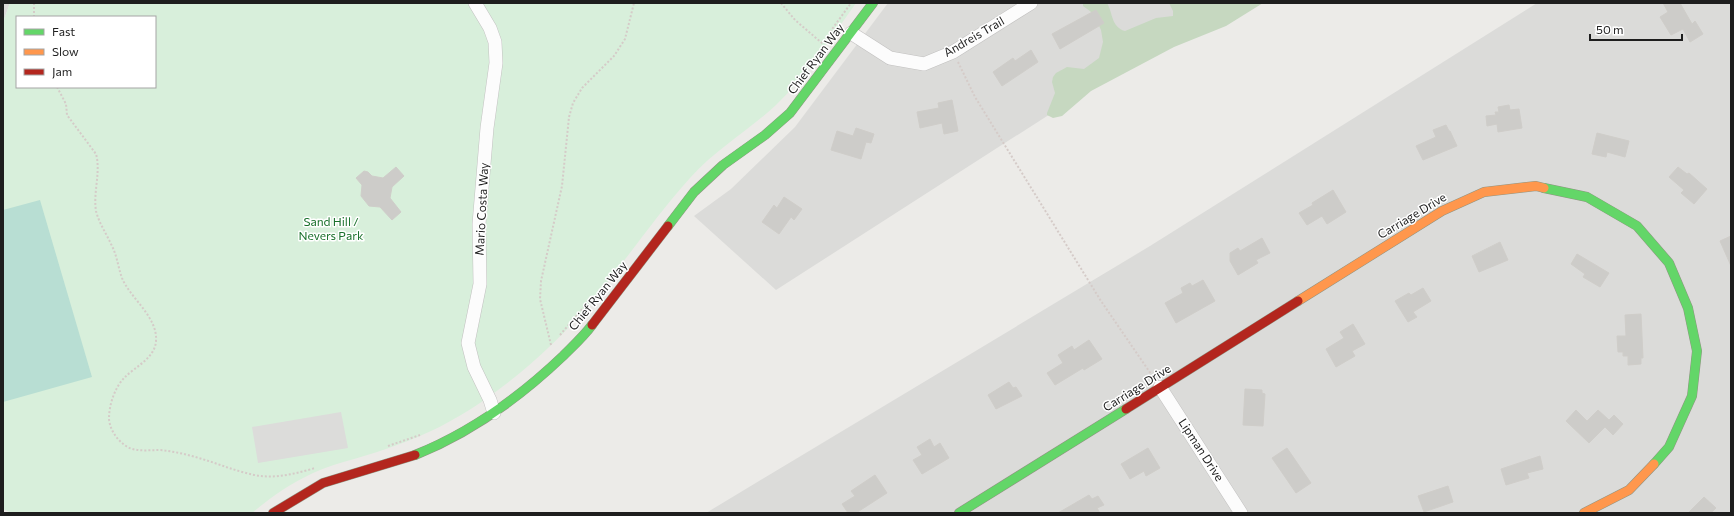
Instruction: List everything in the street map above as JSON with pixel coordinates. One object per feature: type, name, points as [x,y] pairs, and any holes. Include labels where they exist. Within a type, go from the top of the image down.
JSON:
[{"type":"street","name":"Mario Costa Way","points":[[476,3],[490,28],[495,42],[496,63],[487,128],[479,224],[480,284],[468,343],[474,367],[490,400],[494,413]]},
{"type":"street","name":"Chief Ryan Way","points":[[273,513],[323,483],[416,455],[460,434],[494,413],[540,378],[587,332],[694,192],[723,165],[765,134],[790,113],[873,3]]},
{"type":"street","name":"Andreis Trail","points":[[851,33],[890,58],[924,64],[953,52],[1031,3]]},
{"type":"street","name":"Carriage Drive","points":[[959,513],[1442,211],[1484,192],[1536,186],[1587,197],[1637,226],[1669,263],[1688,308],[1697,351],[1692,396],[1669,447],[1629,490],[1584,513]]},
{"type":"street","name":"Lipman Drive","points":[[1160,387],[1241,513]]},
{"type":"path","points":[[34,3],[34,16]]},
{"type":"path","points":[[592,299],[551,345],[540,299],[541,281],[562,186],[569,117],[573,103],[582,88],[614,56],[625,40],[634,3]]},
{"type":"path","points":[[781,3],[795,20],[835,54]]},
{"type":"path","points":[[819,49],[851,3]]},
{"type":"path","points":[[953,52],[975,97],[1101,301],[1160,387]]},
{"type":"path","points":[[58,88],[66,104],[67,115],[96,154],[98,161],[95,198],[96,212],[117,259],[122,279],[150,319],[154,328],[156,342],[154,349],[146,360],[124,378],[114,394],[109,420],[114,434],[127,446],[136,450],[162,450],[184,453],[261,476],[278,476],[316,468]]},
{"type":"path","points":[[382,448],[425,433]]},
{"type":"shaded area","points":[[3,3],[10,3],[3,22]]},
{"type":"shaded area","points":[[888,3],[1223,3],[776,290],[694,216],[731,189],[795,127]]},
{"type":"shaded area","points":[[1537,3],[1731,3],[1731,513],[706,513],[1150,246]]},
{"type":"shaded area","points":[[341,412],[348,448],[258,463],[252,427]]},
{"type":"green space","name":"Sand Hill / Nevers Park","points":[[10,3],[856,3],[798,81],[776,105],[710,158],[690,178],[664,209],[604,287],[566,330],[525,369],[480,403],[461,415],[419,437],[313,473],[281,491],[252,513],[12,513],[3,509],[3,22]]},
{"type":"green space","points":[[1083,3],[1107,3],[1115,23],[1120,29],[1125,31],[1156,18],[1173,16],[1173,11],[1169,3],[1263,3],[1226,26],[1174,47],[1091,91],[1062,116],[1053,118],[1047,115],[1047,113],[1055,93],[1052,82],[1056,73],[1067,67],[1084,69],[1099,58],[1103,42],[1101,30],[1095,17],[1083,6]]},
{"type":"green space","points":[[40,200],[92,377],[3,402],[3,210]]},
{"type":"building","points":[[1663,3],[1680,3],[1692,24],[1695,21],[1703,34],[1690,42],[1683,29],[1671,35],[1660,17],[1668,12]]},
{"type":"building","points":[[1096,10],[1104,23],[1060,49],[1052,34]]},
{"type":"building","points":[[1031,50],[1038,62],[1002,86],[993,72],[1013,58],[1015,61]]},
{"type":"building","points":[[952,100],[958,131],[944,134],[942,123],[920,128],[917,112],[939,108],[938,103]]},
{"type":"building","points":[[1509,105],[1510,110],[1519,109],[1522,128],[1498,132],[1497,124],[1487,126],[1486,116],[1496,115],[1495,112],[1499,112],[1498,107]]},
{"type":"building","points":[[1446,125],[1457,146],[1423,160],[1416,146],[1436,137],[1433,130]]},
{"type":"building","points":[[856,128],[874,134],[871,143],[866,142],[861,159],[831,150],[837,131],[853,136]]},
{"type":"building","points":[[1597,133],[1629,141],[1625,157],[1607,152],[1606,157],[1592,154]]},
{"type":"building","points":[[396,167],[404,176],[392,187],[390,198],[401,212],[392,220],[380,207],[369,206],[361,196],[362,185],[356,178],[364,171],[368,172],[372,176],[383,178]]},
{"type":"building","points":[[1678,167],[1687,174],[1689,173],[1707,189],[1694,204],[1681,193],[1684,190],[1669,177]]},
{"type":"building","points":[[1333,190],[1346,212],[1327,224],[1322,216],[1307,225],[1299,213],[1313,205],[1312,203]]},
{"type":"building","points":[[784,197],[802,209],[794,220],[791,217],[779,234],[762,222],[774,205],[777,208]]},
{"type":"building","points":[[1731,236],[1731,266],[1720,241]]},
{"type":"building","points":[[1262,238],[1270,253],[1256,260],[1258,263],[1238,275],[1230,261],[1230,253],[1238,248],[1240,251]]},
{"type":"building","points":[[1500,242],[1508,260],[1479,272],[1472,256]]},
{"type":"building","points":[[1577,254],[1609,273],[1600,287],[1583,277],[1585,274],[1571,264]]},
{"type":"building","points":[[1203,280],[1215,301],[1176,323],[1165,303],[1183,293],[1181,288],[1190,283],[1192,286]]},
{"type":"building","points":[[1423,288],[1431,301],[1413,312],[1417,317],[1408,322],[1395,301],[1409,293],[1411,295]]},
{"type":"building","points":[[1641,314],[1643,358],[1641,358],[1641,364],[1628,365],[1628,356],[1623,356],[1623,352],[1618,352],[1617,336],[1626,336],[1625,315]]},
{"type":"building","points":[[1353,324],[1365,344],[1352,351],[1355,356],[1336,367],[1326,349],[1344,338],[1340,332]]},
{"type":"building","points":[[1089,340],[1102,359],[1084,370],[1083,368],[1055,385],[1047,373],[1063,363],[1058,355],[1072,346],[1074,350]]},
{"type":"building","points":[[1009,382],[1013,388],[1016,387],[1022,396],[996,409],[988,395]]},
{"type":"building","points":[[1245,389],[1262,390],[1262,393],[1265,394],[1263,426],[1243,425]]},
{"type":"building","points":[[1576,410],[1587,421],[1598,410],[1609,420],[1614,415],[1623,424],[1613,435],[1605,427],[1589,443],[1566,421]]},
{"type":"building","points":[[930,439],[934,447],[940,443],[949,458],[922,474],[913,460],[922,455],[917,447]]},
{"type":"building","points":[[1148,448],[1160,468],[1146,476],[1144,471],[1130,479],[1121,464]]},
{"type":"building","points":[[1287,448],[1311,483],[1296,493],[1272,458]]},
{"type":"building","points":[[1540,456],[1543,469],[1527,473],[1529,478],[1506,485],[1501,469]]},
{"type":"building","points":[[875,475],[887,493],[856,513],[848,513],[842,504],[855,496],[851,491]]},
{"type":"building","points":[[1448,486],[1453,502],[1424,512],[1418,496]]},
{"type":"building","points":[[1089,495],[1092,499],[1098,496],[1104,505],[1097,508],[1100,513],[1058,513]]},
{"type":"building","points":[[1704,497],[1716,508],[1711,513],[1688,513]]},
{"type":"traffic: fast","points":[[668,226],[694,192],[723,165],[765,135],[790,113],[873,3]]},
{"type":"traffic: fast","points":[[1544,188],[1587,197],[1637,226],[1669,263],[1688,308],[1697,351],[1692,396],[1669,447],[1654,464]]},
{"type":"traffic: fast","points":[[415,455],[475,425],[512,400],[547,371],[582,337],[592,325]]},
{"type":"traffic: fast","points":[[959,513],[1126,409]]},
{"type":"traffic: slow","points":[[1298,301],[1442,211],[1484,192],[1536,186],[1544,188]]},
{"type":"traffic: slow","points":[[1584,513],[1629,490],[1654,464]]},
{"type":"traffic: jam","points":[[592,325],[668,226]]},
{"type":"traffic: jam","points":[[1126,409],[1298,301]]},
{"type":"traffic: jam","points":[[273,513],[323,483],[415,455]]}]
